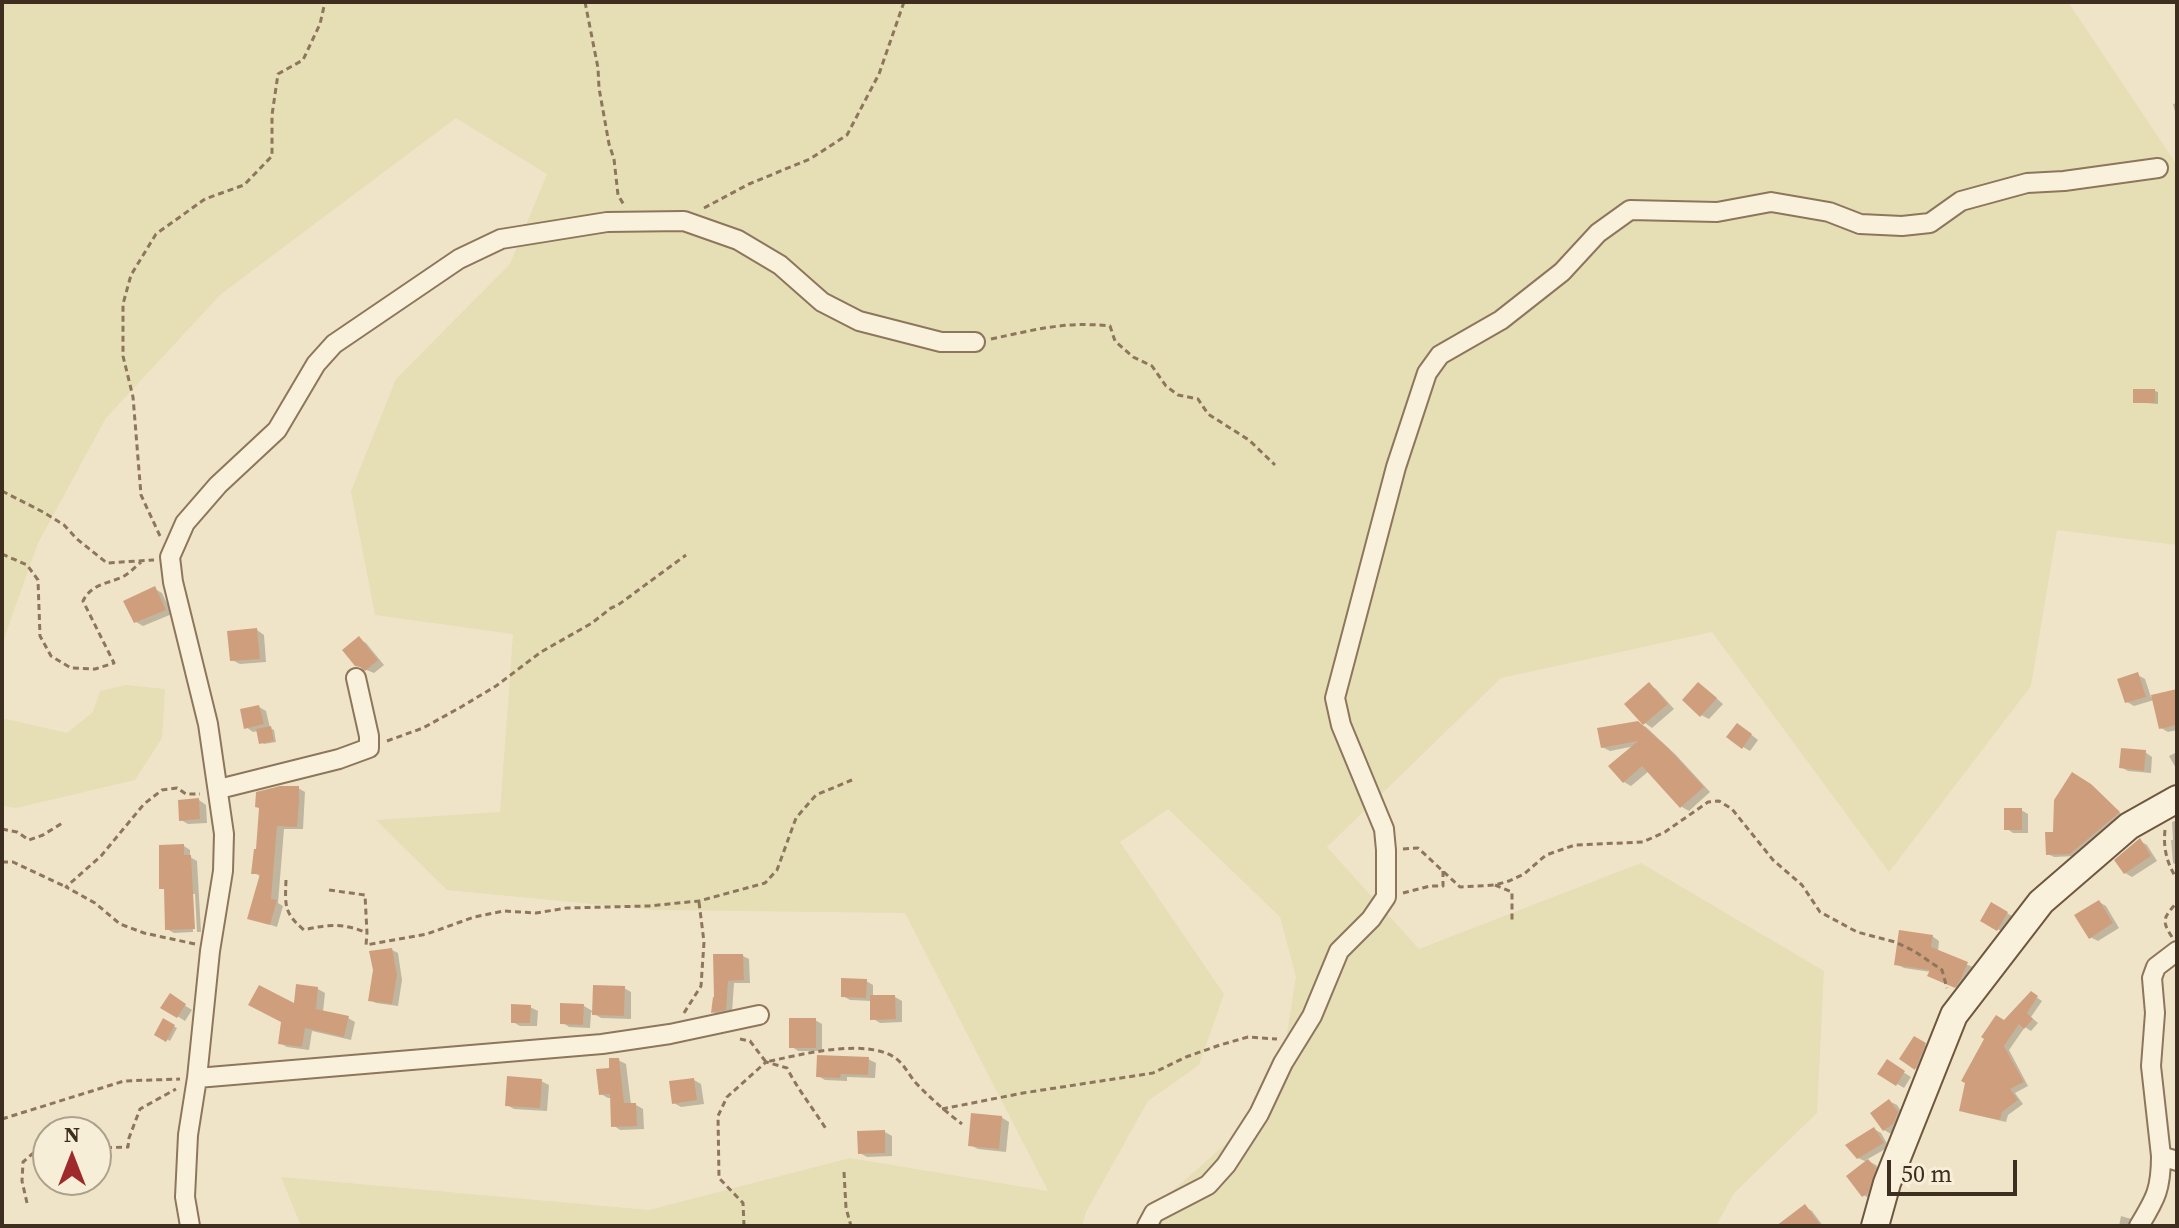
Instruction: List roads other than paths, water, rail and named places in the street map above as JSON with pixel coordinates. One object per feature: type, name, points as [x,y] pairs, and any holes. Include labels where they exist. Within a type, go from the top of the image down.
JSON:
[{"type":"street","points":[[1147,1226],[1154,1213],[1208,1185],[1226,1165],[1259,1114],[1283,1063],[1312,1016],[1339,951],[1371,919],[1386,897],[1384,829],[1341,725],[1335,698],[1396,467],[1427,373],[1440,355],[1501,320],[1562,272],[1598,233],[1630,210],[1717,212],[1771,202],[1829,212],[1860,224],[1902,226],[1930,223],[1961,201],[2027,183],[2158,168]]},
{"type":"street","points":[[190,1226],[185,1197],[186,1162],[210,951],[223,871],[224,834],[208,724],[173,582],[170,557],[185,523],[218,485],[277,430],[316,364],[334,344],[459,259],[501,239],[607,222],[684,221],[749,246],[780,265],[822,302],[859,321],[941,342],[975,342]]},
{"type":"street","points":[[219,789],[339,759],[369,748],[356,678]]},
{"type":"street","points":[[1875,1226],[1887,1183],[1954,1015],[2041,902],[2129,826],[2177,799]]},
{"type":"street","points":[[2139,1226],[2157,1196],[2169,1159],[2151,1066],[2155,1013],[2152,978],[2156,967],[2177,951]]},
{"type":"street","points":[[197,1078],[602,1044],[670,1034],[759,1015]]}]
